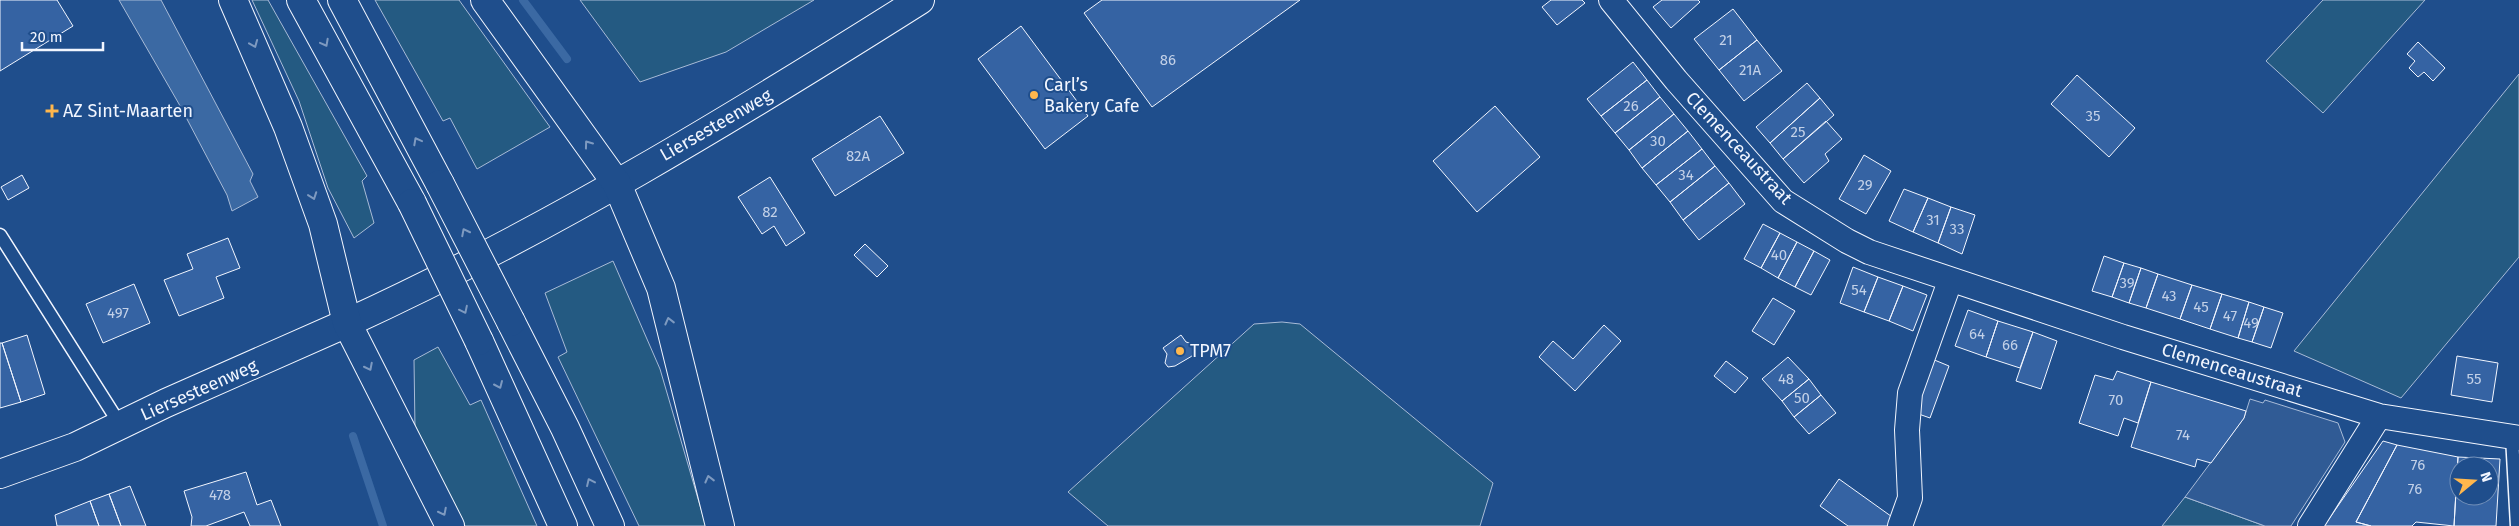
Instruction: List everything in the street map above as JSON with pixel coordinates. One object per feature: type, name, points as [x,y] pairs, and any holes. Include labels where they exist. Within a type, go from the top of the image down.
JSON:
[{"type":"main road","points":[[233,0],[288,127],[323,224],[347,324],[450,526]]},
{"type":"main road","points":[[301,0],[412,203],[479,341],[563,526]]},
{"type":"main road","points":[[342,0],[512,322],[565,428],[610,526]]},
{"type":"main road","points":[[485,0],[617,184],[661,288],[720,526]]},
{"type":"main road","name":"Liersesteenweg","points":[[0,474],[75,447],[173,400],[347,324],[509,244],[718,125],[920,0]]},
{"type":"street","name":"Clemenceaustraat","points":[[1611,0],[1676,80],[1783,201],[1847,241],[1869,252],[1950,281],[2379,416],[2516,437]]},
{"type":"street","points":[[1900,526],[1910,498],[1907,430],[1910,393],[1950,281]]},
{"type":"street","points":[[2310,526],[2379,416]]},
{"type":"lane","points":[[0,236],[121,426]]},
{"type":"lane","points":[[2516,437],[2517,526]]},
{"type":"shaded area","points":[[119,0],[161,0],[253,174],[250,181],[258,197],[232,211],[227,195],[179,104]]},
{"type":"shaded area","points":[[252,0],[268,0],[367,176],[362,181],[374,223],[354,238],[328,188],[299,101]]},
{"type":"shaded area","points":[[375,0],[459,0],[550,127],[477,169],[450,118],[443,121]]},
{"type":"shaded area","points":[[580,0],[814,0],[726,52],[640,82]]},
{"type":"shaded area","points":[[2323,0],[2425,0],[2323,113],[2266,61]]},
{"type":"shaded area","points":[[2519,74],[2519,257],[2401,398],[2294,351]]},
{"type":"shaded area","points":[[613,261],[660,369],[706,526],[639,526],[558,357],[567,352],[545,293]]},
{"type":"shaded area","points":[[1282,322],[1300,324],[1493,483],[1480,526],[1108,526],[1068,492],[1254,324]]},
{"type":"shaded area","points":[[438,347],[470,405],[481,400],[537,526],[465,526],[415,429],[414,360]]},
{"type":"shaded area","points":[[2250,399],[2263,403],[2265,400],[2338,423],[2345,442],[2291,526],[2265,526],[2185,497],[2244,418]]},
{"type":"shaded area","points":[[2185,497],[2265,526],[2162,526]]},
{"type":"building","points":[[0,0],[57,0],[73,26],[0,71]]},
{"type":"building","points":[[1102,0],[1300,0],[1152,107],[1084,13]]},
{"type":"building","points":[[1551,0],[1582,0],[1585,3],[1557,25],[1542,7]]},
{"type":"building","points":[[1662,0],[1698,0],[1700,2],[1671,28],[1653,7]]},
{"type":"building","points":[[1733,9],[1757,40],[1719,70],[1694,39]]},
{"type":"building","points":[[1021,26],[1088,116],[1045,149],[978,59]]},
{"type":"building","points":[[1757,40],[1782,71],[1744,101],[1719,70]]},
{"type":"building","points":[[2418,42],[2445,68],[2433,81],[2424,72],[2418,77],[2409,68],[2415,61],[2407,54]]},
{"type":"building","points":[[1633,62],[1647,80],[1601,116],[1587,99]]},
{"type":"building","points":[[2077,75],[2135,128],[2109,157],[2051,104]]},
{"type":"building","points":[[1647,80],[1660,97],[1615,133],[1601,116]]},
{"type":"building","points":[[1807,83],[1820,98],[1770,143],[1756,127]]},
{"type":"building","points":[[1660,97],[1674,114],[1629,150],[1615,133]]},
{"type":"building","points":[[1820,98],[1834,115],[1783,159],[1770,143]]},
{"type":"building","points":[[1495,106],[1540,157],[1477,212],[1433,161]]},
{"type":"building","points":[[1674,114],[1688,131],[1642,168],[1629,150]]},
{"type":"building","points":[[880,116],[904,153],[835,196],[812,159]]},
{"type":"building","points":[[1826,121],[1842,139],[1825,154],[1829,161],[1804,183],[1783,159]]},
{"type":"building","points":[[1688,131],[1702,149],[1656,185],[1642,168]]},
{"type":"building","points":[[1702,149],[1715,166],[1670,202],[1656,185]]},
{"type":"building","points":[[1864,155],[1891,171],[1866,214],[1839,199]]},
{"type":"building","points":[[1715,166],[1729,183],[1683,220],[1670,202]]},
{"type":"building","points":[[22,175],[29,188],[8,200],[1,187]]},
{"type":"building","points":[[770,177],[805,233],[786,246],[774,226],[762,234],[738,197]]},
{"type":"building","points":[[1729,183],[1745,204],[1699,240],[1683,220]]},
{"type":"building","points":[[1904,189],[1928,198],[1913,232],[1889,221]]},
{"type":"building","points":[[1928,198],[1951,207],[1938,243],[1913,232]]},
{"type":"building","points":[[1951,207],[1975,215],[1962,254],[1938,243]]},
{"type":"building","points":[[1763,224],[1780,233],[1761,268],[1744,259]]},
{"type":"building","points":[[1780,233],[1797,242],[1778,278],[1761,268]]},
{"type":"building","points":[[228,238],[240,268],[216,277],[224,298],[179,316],[164,280],[193,269],[187,254]]},
{"type":"building","points":[[1797,242],[1814,251],[1795,287],[1778,278]]},
{"type":"building","points":[[865,244],[888,266],[877,277],[854,255]]},
{"type":"building","points":[[1814,251],[1830,260],[1811,295],[1795,287]]},
{"type":"building","points":[[2104,256],[2124,263],[2112,297],[2092,291]]},
{"type":"building","points":[[2124,263],[2141,268],[2129,303],[2112,297]]},
{"type":"building","points":[[1853,267],[1878,277],[1864,312],[1840,303]]},
{"type":"building","points":[[2141,268],[2158,274],[2146,308],[2129,303]]},
{"type":"building","points":[[2158,274],[2192,285],[2180,319],[2146,308]]},
{"type":"building","points":[[1878,277],[1903,286],[1889,321],[1864,312]]},
{"type":"building","points":[[134,284],[150,323],[103,343],[86,304]]},
{"type":"building","points":[[2192,285],[2222,294],[2210,329],[2180,319]]},
{"type":"building","points":[[1903,286],[1927,295],[1913,331],[1889,321]]},
{"type":"building","points":[[2222,294],[2249,302],[2238,338],[2210,329]]},
{"type":"building","points":[[1773,298],[1795,311],[1774,345],[1752,331]]},
{"type":"building","points":[[2249,302],[2264,307],[2252,342],[2238,338]]},
{"type":"building","points":[[2264,307],[2283,313],[2271,348],[2252,342]]},
{"type":"building","points":[[1968,310],[1998,321],[1986,357],[1955,346]]},
{"type":"building","points":[[1998,321],[2033,332],[2020,368],[1986,357]]},
{"type":"building","points":[[1604,325],[1621,341],[1575,391],[1539,357],[1553,341],[1573,359]]},
{"type":"building","points":[[2033,332],[2057,341],[2041,389],[2016,381]]},
{"type":"building","points":[[27,335],[45,394],[21,402],[2,343]]},
{"type":"building","name":"TPM7","points":[[1181,335],[1186,342],[1193,344],[1196,349],[1192,356],[1175,366],[1168,367],[1165,363],[1167,354],[1163,348]]},
{"type":"building","points":[[0,343],[2,343],[21,402],[0,408]]},
{"type":"building","points":[[2457,356],[2498,363],[2492,402],[2451,395]]},
{"type":"building","points":[[1788,357],[1809,379],[1782,401],[1762,379]]},
{"type":"building","points":[[1932,359],[1949,366],[1930,418],[1913,412]]},
{"type":"building","points":[[1726,361],[1748,378],[1735,393],[1714,376]]},
{"type":"building","points":[[2117,371],[2151,382],[2138,423],[2124,418],[2118,436],[2079,423],[2095,375],[2113,380]]},
{"type":"building","points":[[1809,379],[1821,395],[1794,417],[1782,401]]},
{"type":"building","points":[[2151,382],[2246,411],[2244,418],[2211,463],[2197,459],[2195,467],[2131,447]]},
{"type":"building","points":[[1821,395],[1836,413],[1809,434],[1794,417]]},
{"type":"building","points":[[2383,441],[2397,445],[2356,522],[2371,526],[2324,526]]},
{"type":"building","points":[[2397,445],[2453,456],[2449,456],[2449,506],[2455,506],[2454,526],[2416,522],[2412,526],[2371,526],[2356,522]]},
{"type":"building","points":[[246,472],[257,505],[271,500],[281,526],[250,526],[244,512],[206,526],[191,526],[192,517],[184,491]]},
{"type":"building","points":[[1839,479],[1895,519],[1889,526],[1848,526],[1820,506]]},
{"type":"building","points":[[130,486],[146,526],[121,526],[109,494]]},
{"type":"building","points":[[109,494],[121,526],[99,526],[90,501]]},
{"type":"building","points":[[90,501],[99,526],[57,526],[55,515]]},
{"type":"building","points":[[2455,506],[2497,506],[2496,526],[2454,526]]},
{"type":"waterway","points":[[523,0],[567,59]]},
{"type":"waterway","points":[[353,436],[383,526]]},
{"type":"place","name":"Carl’s Bakery Cafe","points":[[1034,95]]},
{"type":"place","name":"AZ Sint-Maarten","points":[[52,111]]},
{"type":"place","name":"TPM7","points":[[1180,351]]}]
